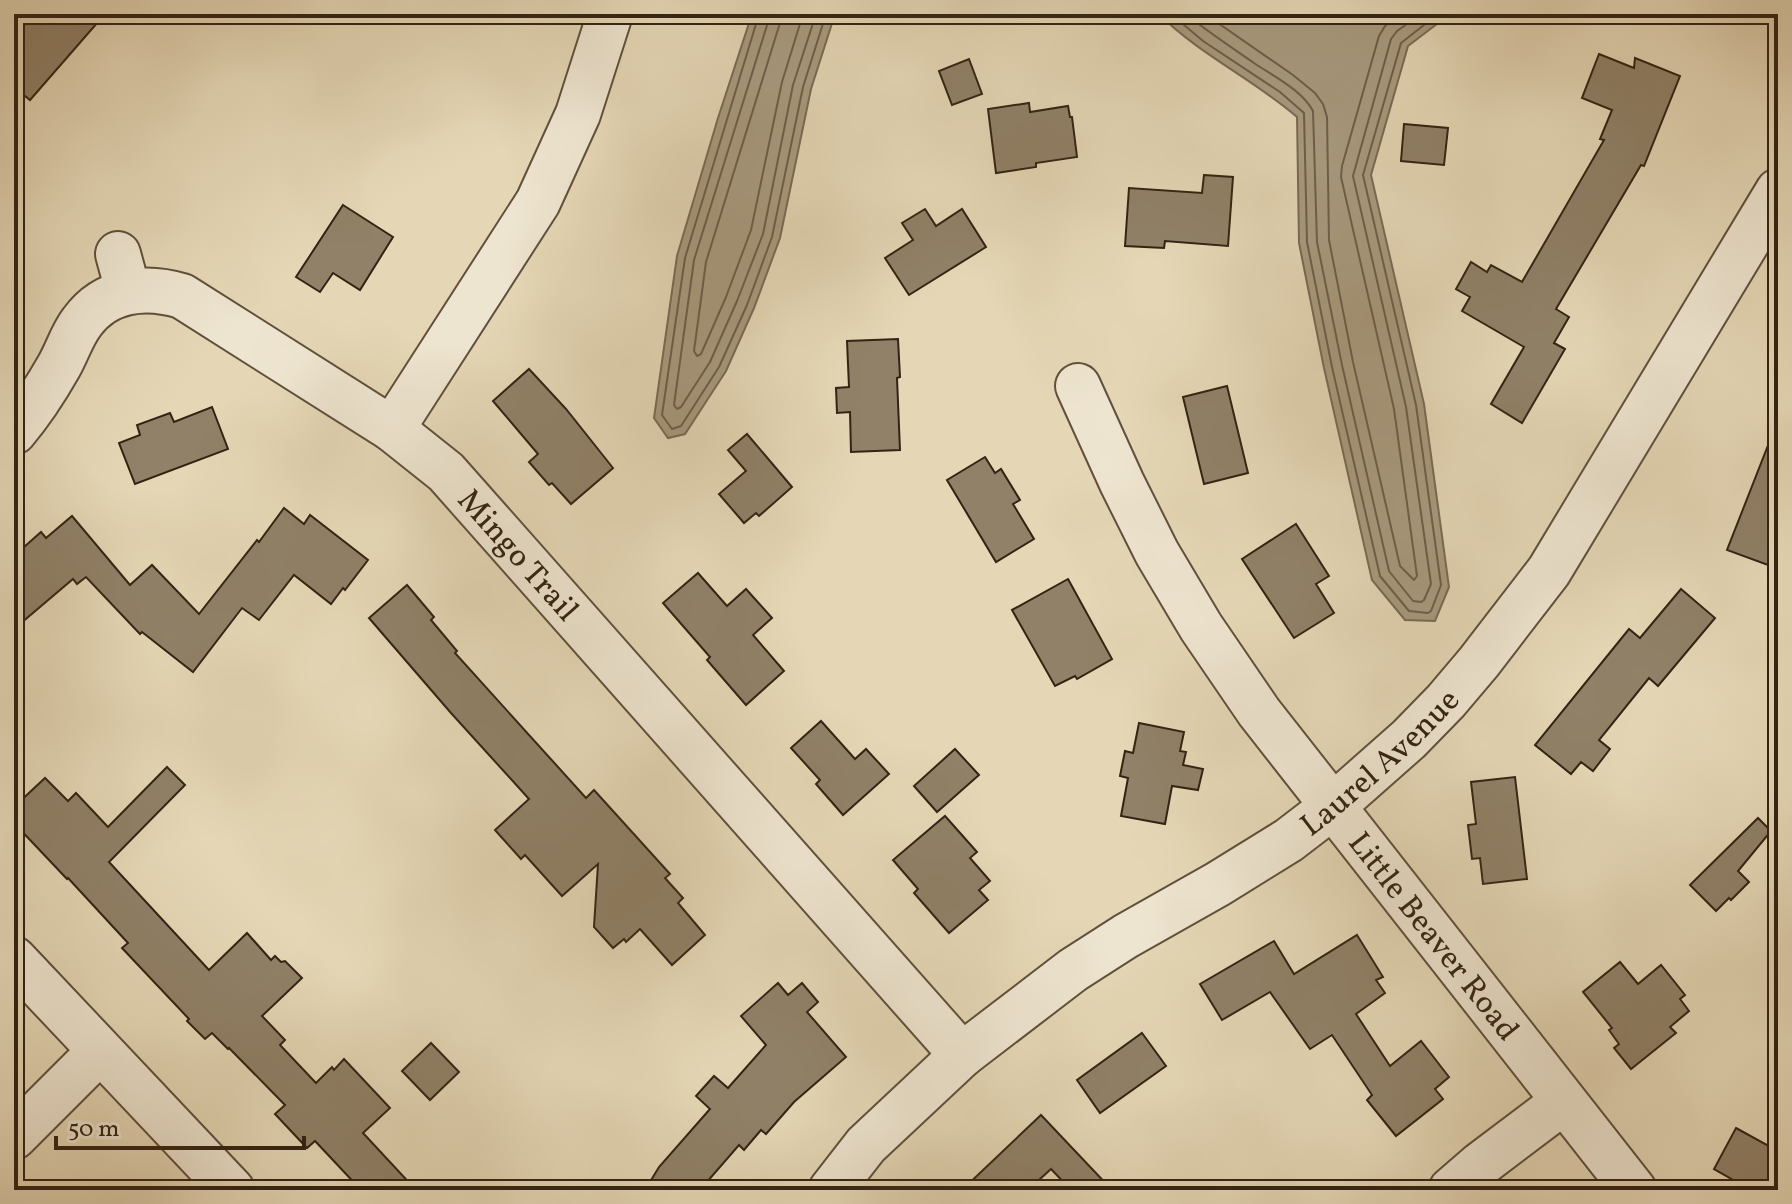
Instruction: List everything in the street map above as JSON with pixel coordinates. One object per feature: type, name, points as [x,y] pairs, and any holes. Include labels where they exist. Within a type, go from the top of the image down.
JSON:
[{"type":"street","points":[[392,429],[538,202],[578,114],[610,14]]},
{"type":"street","name":"Laurel Avenue","points":[[831,1190],[866,1145],[962,1055],[1073,970],[1289,840],[1332,807],[1409,739],[1446,701],[1549,571],[1778,191]]},
{"type":"street","name":"Mingo Trail","points":[[14,432],[59,366],[82,322],[100,304],[123,272],[146,289],[182,296],[392,429],[446,472],[962,1055]]},
{"type":"street","name":"Little Beaver Road","points":[[1078,386],[1157,553],[1201,627],[1259,712],[1634,1190]]},
{"type":"street","points":[[14,959],[232,1190]]},
{"type":"street","points":[[14,1137],[100,1051]]},
{"type":"street","points":[[1451,1190],[1563,1102]]},
{"type":"water","points":[[752,14],[835,14],[811,89],[780,238],[754,308],[726,371],[685,434],[668,438],[654,418],[677,256]]},
{"type":"water","points":[[1159,14],[1450,14],[1408,46],[1371,175],[1424,404],[1449,587],[1435,621],[1405,620],[1372,580],[1299,243],[1297,117],[1192,42]]},
{"type":"building","points":[[34,14],[105,14],[30,100],[14,87],[14,37]]},
{"type":"building","points":[[1599,54],[1634,68],[1635,58],[1680,76],[1644,166],[1641,165],[1556,309],[1569,317],[1554,343],[1565,349],[1522,423],[1491,404],[1524,347],[1462,311],[1470,297],[1456,289],[1471,262],[1487,272],[1491,265],[1522,282],[1604,140],[1600,139],[1612,110],[1582,98]]},
{"type":"building","points":[[969,59],[982,94],[952,105],[939,71]]},
{"type":"building","points":[[1029,103],[1030,112],[1068,106],[1077,157],[996,173],[988,109]]},
{"type":"building","points":[[1404,124],[1448,128],[1444,165],[1401,161]]},
{"type":"building","points":[[1204,175],[1233,177],[1228,246],[1165,241],[1164,248],[1125,246],[1129,188],[1202,193]]},
{"type":"building","points":[[343,205],[393,237],[360,290],[333,273],[320,292],[296,277]]},
{"type":"building","points":[[925,209],[936,226],[962,209],[986,247],[909,295],[885,258],[913,240],[902,223]]},
{"type":"building","points":[[898,339],[900,450],[851,452],[850,412],[837,413],[836,388],[849,387],[847,341]]},
{"type":"building","points":[[529,369],[613,468],[571,504],[529,462],[538,454],[493,401]]},
{"type":"building","points":[[1227,386],[1248,473],[1204,484],[1183,397]]},
{"type":"building","points":[[212,407],[228,449],[135,484],[119,443],[140,435],[137,425],[170,413],[174,422]]},
{"type":"building","points":[[1776,425],[1778,539],[1768,565],[1727,550]]},
{"type":"building","points":[[747,434],[792,487],[759,516],[756,513],[744,523],[719,494],[746,471],[728,450]]},
{"type":"building","points":[[985,457],[995,473],[1001,469],[1020,500],[1013,504],[1034,539],[996,562],[947,480]]},
{"type":"building","points":[[284,508],[304,524],[310,515],[368,560],[331,604],[294,575],[259,620],[242,608],[193,672],[142,632],[140,634],[86,577],[77,584],[73,579],[14,629],[14,556],[41,532],[46,538],[72,516],[130,585],[152,565],[199,614]]},
{"type":"building","points":[[1296,524],[1329,576],[1316,584],[1334,613],[1294,638],[1242,559]]},
{"type":"building","points":[[698,573],[727,606],[746,589],[772,618],[753,635],[784,671],[746,705],[663,603]]},
{"type":"building","points":[[1068,579],[1112,659],[1077,679],[1075,676],[1055,686],[1012,610]]},
{"type":"building","points":[[407,585],[434,617],[431,620],[457,651],[455,653],[586,798],[594,790],[670,874],[665,878],[683,898],[678,903],[705,935],[672,965],[640,929],[626,942],[624,939],[613,948],[594,927],[598,864],[562,896],[525,855],[521,859],[495,830],[529,799],[369,618]]},
{"type":"building","points":[[1681,589],[1715,618],[1658,686],[1649,678],[1599,740],[1610,749],[1593,771],[1581,762],[1571,774],[1535,745],[1629,629],[1640,638]]},
{"type":"building","points":[[821,721],[855,759],[866,749],[889,774],[843,815],[816,784],[820,780],[791,748]]},
{"type":"building","points":[[1139,723],[1184,732],[1180,751],[1186,752],[1183,765],[1203,769],[1198,790],[1172,786],[1165,824],[1121,816],[1128,778],[1120,776],[1125,751],[1133,753]]},
{"type":"building","points":[[955,749],[979,775],[937,812],[914,786]]},
{"type":"building","points":[[167,767],[185,785],[109,862],[209,970],[247,933],[271,960],[275,956],[281,962],[285,961],[302,978],[262,1016],[285,1040],[280,1045],[316,1083],[344,1059],[390,1108],[363,1133],[416,1190],[361,1190],[315,1141],[307,1148],[275,1114],[285,1105],[212,1033],[205,1039],[187,1021],[189,1019],[122,948],[128,943],[14,823],[14,807],[45,778],[68,801],[76,793],[108,827]]},
{"type":"building","points":[[1515,777],[1527,879],[1483,884],[1480,858],[1472,859],[1468,825],[1476,824],[1471,782]]},
{"type":"building","points":[[945,816],[977,852],[970,858],[990,881],[979,890],[988,900],[949,933],[914,893],[918,889],[893,860]]},
{"type":"building","points":[[1758,818],[1771,831],[1738,871],[1749,882],[1716,911],[1690,885]]},
{"type":"building","points":[[1357,935],[1383,977],[1376,980],[1385,993],[1356,1014],[1390,1066],[1421,1041],[1449,1077],[1435,1089],[1443,1099],[1396,1136],[1367,1100],[1372,1095],[1332,1035],[1310,1049],[1270,992],[1222,1020],[1200,984],[1274,941],[1294,974]]},
{"type":"building","points":[[1620,962],[1638,984],[1661,965],[1685,995],[1680,999],[1689,1011],[1670,1027],[1676,1033],[1631,1069],[1614,1048],[1619,1044],[1609,1030],[1612,1028],[1583,992]]},
{"type":"building","points":[[778,983],[788,995],[802,983],[818,1002],[807,1012],[846,1057],[794,1102],[766,1134],[761,1130],[744,1150],[739,1145],[700,1190],[645,1190],[659,1167],[710,1109],[696,1096],[714,1076],[728,1088],[766,1045],[741,1016]]},
{"type":"building","points":[[1142,1033],[1166,1066],[1100,1113],[1077,1080]]},
{"type":"building","points":[[431,1043],[459,1072],[430,1100],[402,1071]]},
{"type":"building","points":[[1041,1115],[1112,1190],[1071,1190],[1051,1169],[1028,1190],[962,1190]]},
{"type":"building","points":[[1736,1128],[1778,1151],[1778,1190],[1751,1190],[1714,1169]]}]
